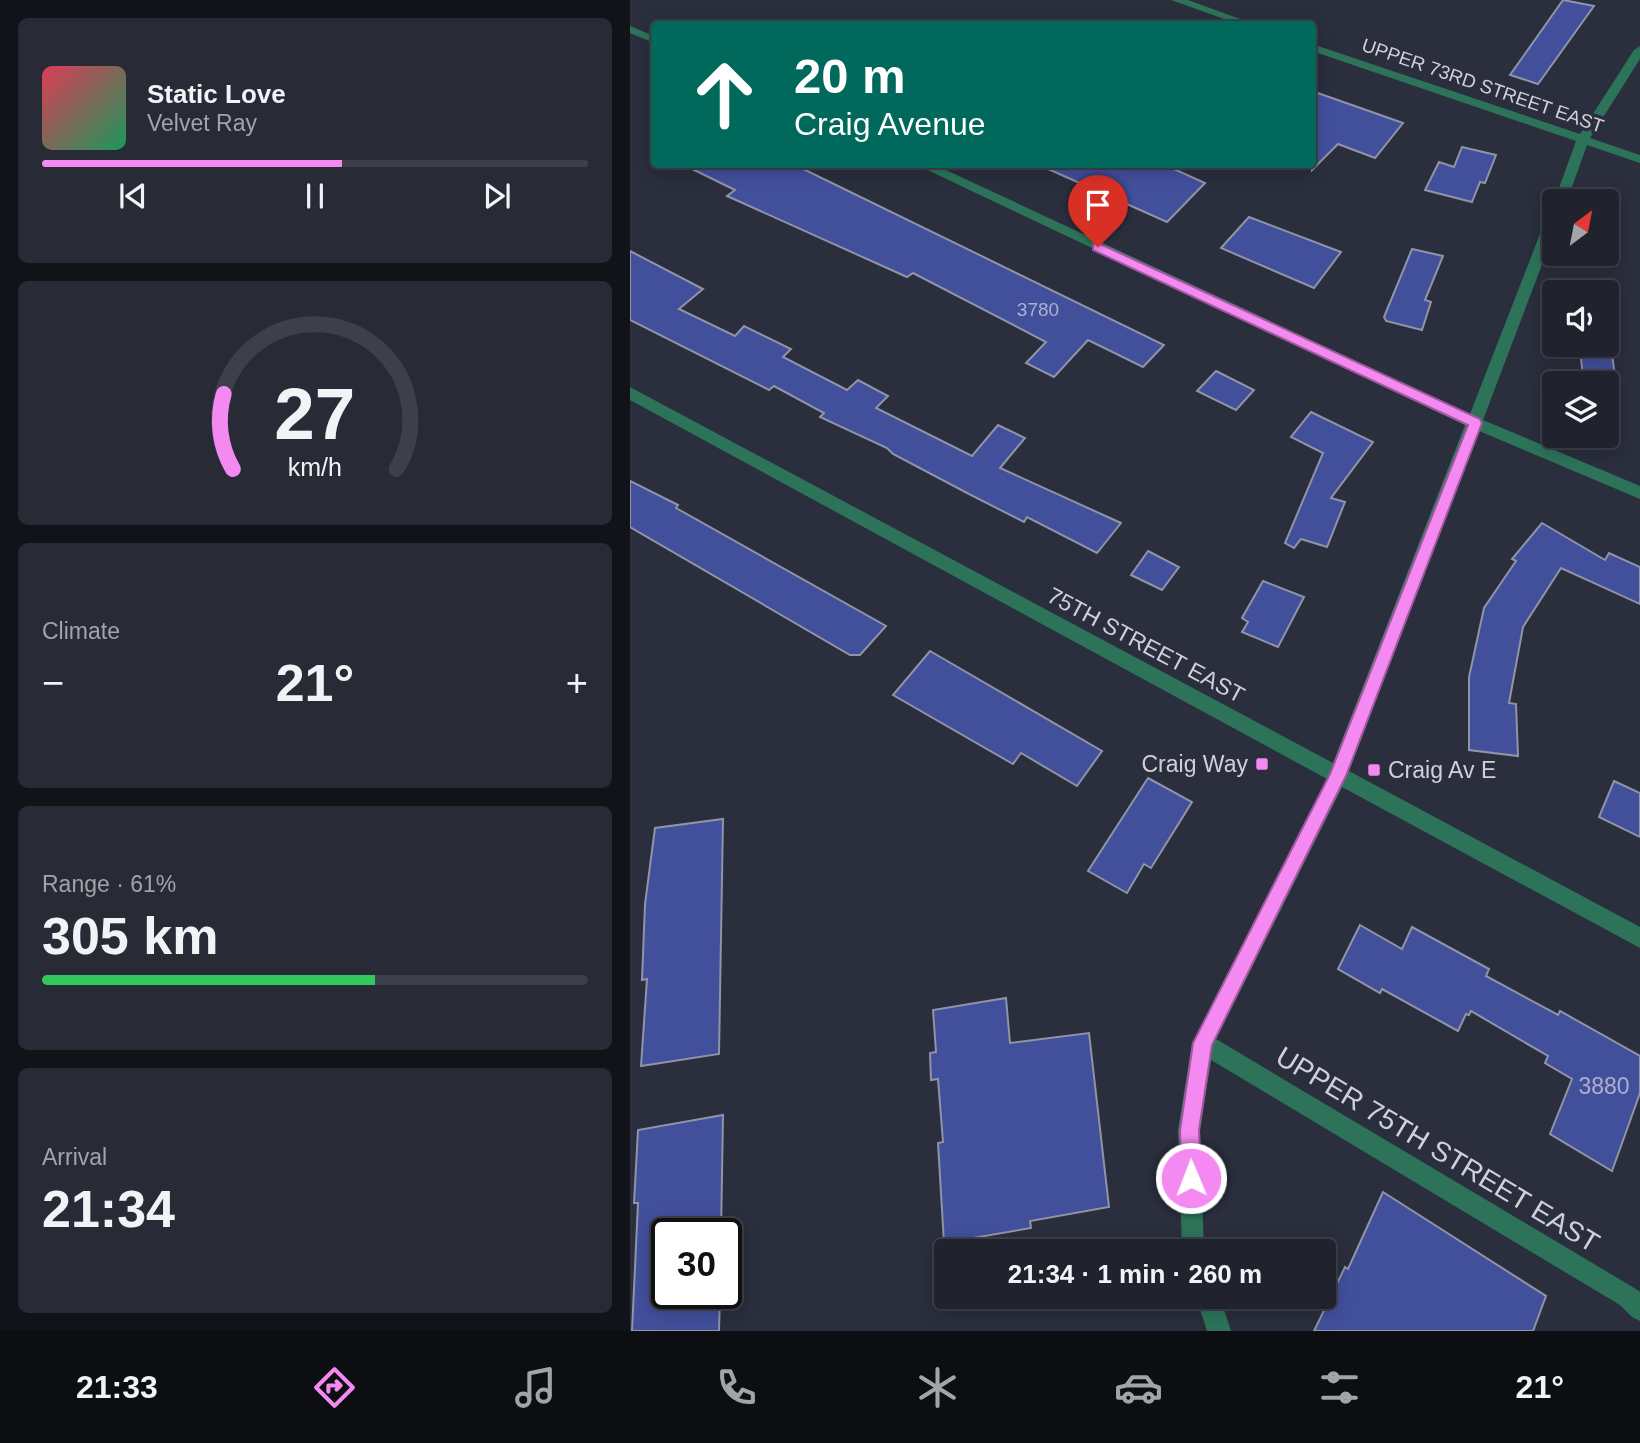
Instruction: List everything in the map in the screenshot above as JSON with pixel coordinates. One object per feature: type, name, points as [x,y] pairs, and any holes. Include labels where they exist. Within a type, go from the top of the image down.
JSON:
[{"type":"street","points":[[1177,0],[1239,21]]},
{"type":"street","points":[[630,29],[651,39]]},
{"type":"street","name":"UPPER 73RD STREET EAST","points":[[1316,48],[1640,159]]},
{"type":"street","points":[[1564,189],[1583,139],[1640,50]]},
{"type":"street","points":[[930,168],[1475,423],[1640,493]]},
{"type":"street","points":[[1193,1239],[1189,1130],[1203,1043],[1337,776],[1542,247]]},
{"type":"street","name":"75TH STREET EAST","points":[[630,393],[1640,938]]},
{"type":"street","name":"UPPER 75TH STREET EAST","points":[[1203,1043],[1628,1297],[1640,1309]]},
{"type":"street","points":[[1212,1309],[1219,1331]]},
{"type":"building","points":[[1563,0],[1594,6],[1538,84],[1510,75]]},
{"type":"building","points":[[1316,92],[1403,123],[1375,158],[1338,144],[1316,166]]},
{"type":"building","points":[[1462,147],[1496,155],[1485,183],[1480,182],[1472,202],[1425,190],[1439,162],[1454,167]]},
{"type":"building","points":[[690,168],[801,168],[1164,345],[1143,367],[1088,340],[1054,377],[1026,363],[1046,342],[913,273],[907,277],[727,196],[735,190]]},
{"type":"building","points":[[1046,168],[1172,168],[1205,183],[1167,222]]},
{"type":"building","points":[[1249,217],[1341,252],[1314,288],[1221,248]]},
{"type":"building","points":[[1412,249],[1443,256],[1425,300],[1431,302],[1422,330],[1386,321],[1384,317]]},
{"type":"building","points":[[630,251],[703,289],[679,309],[735,336],[744,326],[791,349],[783,357],[847,390],[858,380],[888,396],[876,408],[972,456],[998,425],[1025,438],[1000,468],[1121,523],[1097,553],[1027,517],[1024,522],[893,454],[887,448],[820,417],[824,413],[774,386],[769,390],[630,320]]},
{"type":"building","points":[[1581,357],[1612,357],[1614,371],[1582,371]]},
{"type":"building","points":[[1216,371],[1254,390],[1236,410],[1197,391]]},
{"type":"building","points":[[1311,412],[1373,442],[1331,498],[1345,502],[1327,547],[1301,539],[1294,548],[1285,543],[1323,453],[1291,437]]},
{"type":"building","points":[[630,481],[678,505],[676,508],[886,626],[860,655],[850,655],[630,527]]},
{"type":"building","points":[[1542,523],[1605,560],[1609,553],[1640,567],[1640,604],[1561,568],[1523,627],[1509,703],[1516,704],[1518,756],[1469,750],[1469,677],[1484,608],[1516,561],[1512,559]]},
{"type":"building","points":[[1148,551],[1179,567],[1162,590],[1131,575]]},
{"type":"building","points":[[1263,581],[1304,597],[1278,647],[1242,632],[1248,622],[1242,618]]},
{"type":"building","points":[[930,651],[1102,751],[1077,786],[1021,753],[1013,764],[893,695]]},
{"type":"building","points":[[1148,778],[1192,802],[1151,868],[1144,864],[1127,893],[1088,871]]},
{"type":"building","points":[[1614,781],[1640,793],[1640,837],[1599,817]]},
{"type":"building","points":[[723,819],[719,1054],[641,1066],[647,979],[642,980],[645,904],[655,828]]},
{"type":"building","points":[[1360,925],[1402,949],[1412,927],[1489,969],[1486,976],[1558,1015],[1560,1011],[1640,1056],[1640,1093],[1612,1171],[1550,1134],[1572,1079],[1545,1063],[1548,1056],[1471,1011],[1469,1015],[1466,1014],[1458,1031],[1382,989],[1380,993],[1338,969]]},
{"type":"building","points":[[1006,998],[1010,1043],[1089,1033],[1109,1207],[1030,1221],[1031,1228],[967,1239],[944,1239],[938,1143],[943,1142],[938,1079],[931,1080],[930,1053],[936,1052],[933,1010]]},
{"type":"building","points":[[723,1115],[721,1218],[651,1218],[651,1309],[720,1309],[719,1331],[632,1331],[638,1203],[634,1203],[638,1130]]},
{"type":"building","points":[[1383,1192],[1546,1296],[1533,1331],[1314,1331],[1325,1309],[1336,1309],[1336,1286],[1345,1267],[1348,1269]]},
{"type":"place","name":"Craig Way","points":[[1262,764]]},
{"type":"place","name":"Craig Av E","points":[[1374,770]]},
{"type":"route","points":[[1098,247],[1475,423],[1337,776],[1203,1043],[1189,1130],[1191,1178]]}]
